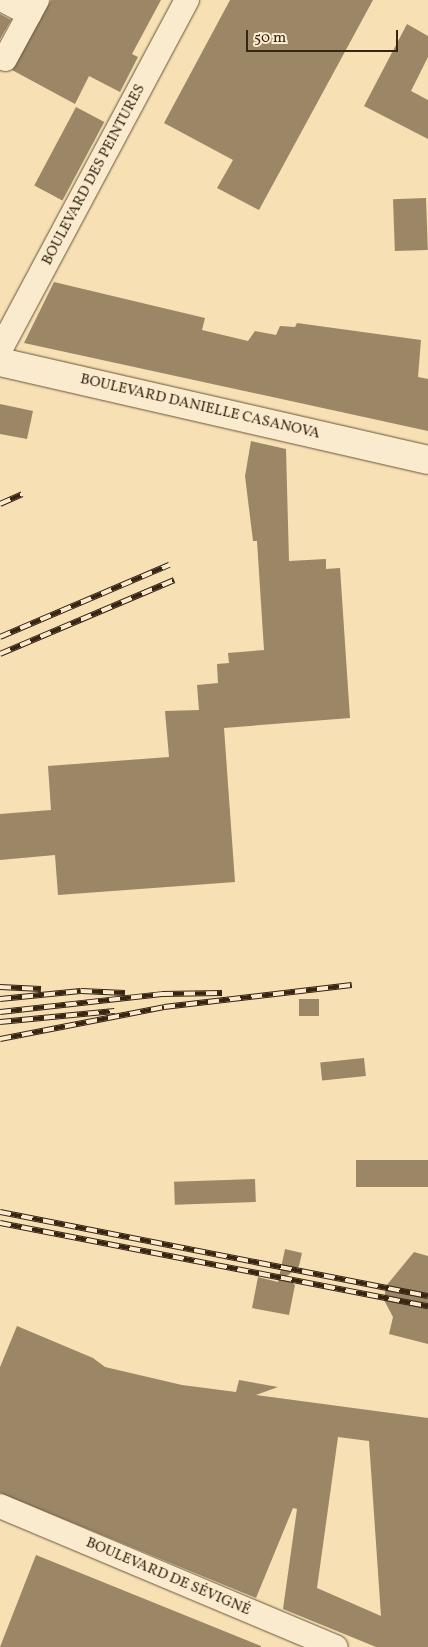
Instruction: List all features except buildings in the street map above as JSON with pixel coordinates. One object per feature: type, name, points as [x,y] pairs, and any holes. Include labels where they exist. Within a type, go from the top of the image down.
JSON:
[{"type":"street","points":[[2,0],[33,7],[4,59]]},
{"type":"street","name":"BOULEVARD DES PEINTURES","points":[[0,350],[187,0]]},
{"type":"street","name":"BOULEVARD DANIELLE CASANOVA","points":[[0,362],[428,460]]},
{"type":"street","name":"BOULEVARD DE SÉVIGNÉ","points":[[0,1506],[336,1647]]},
{"type":"railway","points":[[0,504],[22,494]]},
{"type":"railway","points":[[0,637],[169,565]]},
{"type":"railway","points":[[0,654],[174,580]]},
{"type":"railway","points":[[0,1039],[164,1007],[352,985]]},
{"type":"railway","points":[[0,987],[41,989]]},
{"type":"railway","points":[[0,999],[81,991],[125,993]]},
{"type":"railway","points":[[0,1012],[162,994],[222,993]]},
{"type":"railway","points":[[0,1022],[114,1011]]},
{"type":"railway","points":[[0,1212],[428,1296]]},
{"type":"railway","points":[[0,1223],[428,1306]]}]
